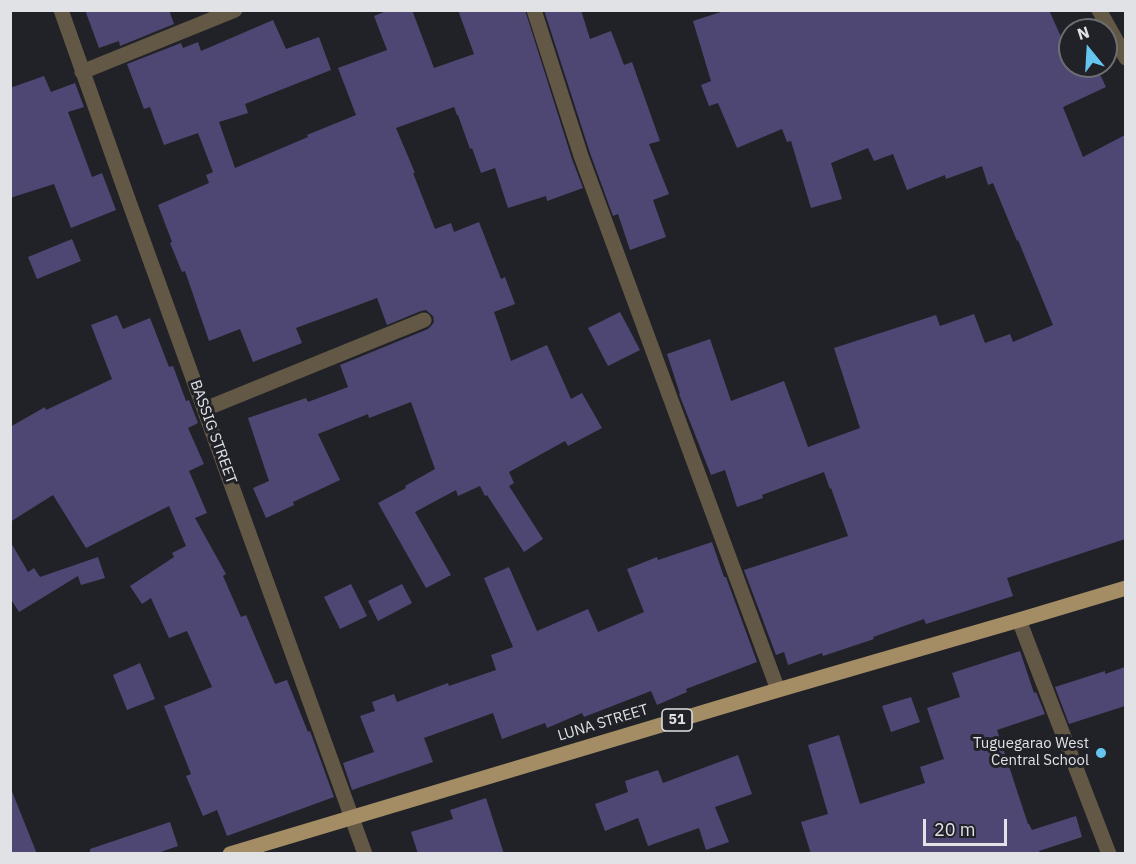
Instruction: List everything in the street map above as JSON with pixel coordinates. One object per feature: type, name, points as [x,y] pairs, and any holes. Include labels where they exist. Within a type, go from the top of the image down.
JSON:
[{"type":"main road","name":"LUNA STREET","points":[[230,854],[1125,588]]},
{"type":"street","name":"BASSIG STREET","points":[[61,10],[365,854]]},
{"type":"street","points":[[82,72],[235,10]]},
{"type":"street","points":[[534,10],[581,156],[778,690]]},
{"type":"street","points":[[1099,10],[1125,58]]},
{"type":"street","points":[[205,409],[424,320]]},
{"type":"street","points":[[1019,620],[1109,854]]},
{"type":"building","points":[[85,10],[169,10],[174,24],[120,46],[119,41],[99,48]]},
{"type":"building","points":[[389,10],[412,10],[434,68],[474,54],[458,10],[525,10],[583,188],[547,201],[546,196],[508,208],[495,168],[481,173],[454,107],[396,128],[435,229],[451,223],[454,232],[479,222],[501,279],[505,277],[515,304],[494,312],[511,361],[547,345],[571,399],[582,393],[602,428],[568,446],[565,441],[509,472],[514,483],[509,486],[543,539],[524,552],[480,486],[458,496],[456,490],[415,512],[451,575],[426,588],[378,503],[435,469],[411,402],[369,418],[368,414],[318,434],[340,480],[293,502],[294,505],[266,518],[253,488],[269,481],[248,418],[306,398],[308,402],[348,387],[340,365],[428,329],[434,322],[433,316],[426,310],[387,325],[377,298],[296,328],[302,343],[253,362],[240,329],[209,341],[185,271],[182,272],[170,243],[172,242],[158,205],[209,183],[206,175],[213,172],[198,133],[164,145],[150,107],[144,109],[127,64],[181,43],[183,48],[198,42],[201,51],[273,20],[286,49],[319,37],[331,70],[245,104],[248,113],[219,122],[235,168],[356,115],[338,68],[387,50],[374,16]]},
{"type":"building","points":[[544,10],[581,10],[590,39],[611,31],[624,65],[632,62],[660,141],[649,144],[669,194],[653,200],[666,237],[630,250],[618,214],[613,216],[590,153]]},
{"type":"building","points":[[727,10],[1049,10],[1058,30],[1058,78],[1102,78],[1106,87],[1063,107],[1083,157],[1125,135],[1125,539],[1007,578],[1013,596],[926,624],[924,619],[873,637],[874,639],[788,665],[784,652],[776,655],[744,570],[848,536],[831,488],[824,472],[762,495],[763,498],[737,507],[725,470],[711,475],[679,394],[667,354],[710,339],[731,401],[784,381],[808,447],[860,428],[834,348],[936,315],[940,326],[974,314],[985,343],[1010,334],[1013,342],[1053,325],[993,183],[988,185],[982,166],[946,179],[945,175],[907,190],[893,154],[874,161],[868,148],[831,163],[842,199],[811,208],[791,141],[787,142],[782,129],[737,148],[718,103],[709,106],[701,85],[711,81],[693,21]]},
{"type":"building","points":[[44,76],[51,92],[75,83],[84,107],[68,112],[92,177],[102,173],[116,210],[71,228],[54,184],[10,198],[10,88]]},
{"type":"building","points":[[72,239],[81,261],[37,279],[28,257]]},
{"type":"building","points":[[620,312],[640,350],[608,366],[588,328]]},
{"type":"building","points":[[117,315],[123,329],[150,318],[169,367],[173,366],[186,401],[189,400],[198,423],[188,428],[204,464],[189,471],[207,513],[195,518],[226,574],[223,576],[241,617],[246,615],[275,684],[287,680],[308,732],[310,731],[334,797],[227,836],[217,810],[203,816],[186,776],[191,774],[164,706],[212,687],[187,631],[169,638],[151,598],[142,604],[130,586],[174,557],[172,553],[186,546],[169,506],[86,548],[53,495],[10,522],[10,427],[45,407],[46,410],[112,379],[91,325]]},
{"type":"building","points":[[10,541],[28,572],[34,568],[40,577],[98,557],[105,578],[81,585],[78,576],[19,612],[10,598]]},
{"type":"building","points":[[712,542],[757,662],[686,689],[687,692],[657,705],[651,691],[584,717],[582,713],[547,728],[545,723],[502,739],[493,713],[424,738],[433,762],[352,790],[343,763],[374,752],[360,716],[375,711],[372,702],[394,694],[397,702],[448,683],[449,686],[496,670],[491,655],[513,647],[484,578],[509,567],[537,631],[588,609],[598,632],[644,612],[627,569],[657,557],[658,560]]},
{"type":"building","points":[[351,584],[367,616],[340,629],[324,597]]},
{"type":"building","points":[[402,584],[412,603],[378,621],[368,601]]},
{"type":"building","points":[[1020,651],[1034,693],[1036,692],[1045,714],[997,730],[1028,824],[1032,830],[1076,816],[1082,837],[1039,851],[1040,854],[811,854],[801,822],[828,814],[808,745],[839,735],[860,804],[925,783],[920,767],[944,759],[927,708],[960,697],[952,673]]},
{"type":"building","points":[[140,663],[155,699],[127,710],[113,675]]},
{"type":"building","points":[[1125,667],[1125,706],[1069,724],[1055,687]]},
{"type":"building","points":[[911,697],[920,722],[891,732],[882,706]]},
{"type":"building","points":[[738,755],[752,794],[715,807],[729,842],[706,850],[699,828],[648,846],[638,818],[605,831],[595,804],[628,792],[625,781],[658,770],[663,783]]},
{"type":"building","points":[[11,789],[37,854],[10,854]]},
{"type":"building","points":[[486,798],[504,854],[418,854],[411,832],[453,819],[450,810]]},
{"type":"building","points":[[170,822],[178,846],[155,854],[90,854],[90,849]]},
{"type":"place","name":"Tuguegarao West Central School","points":[[1101,753]]}]
